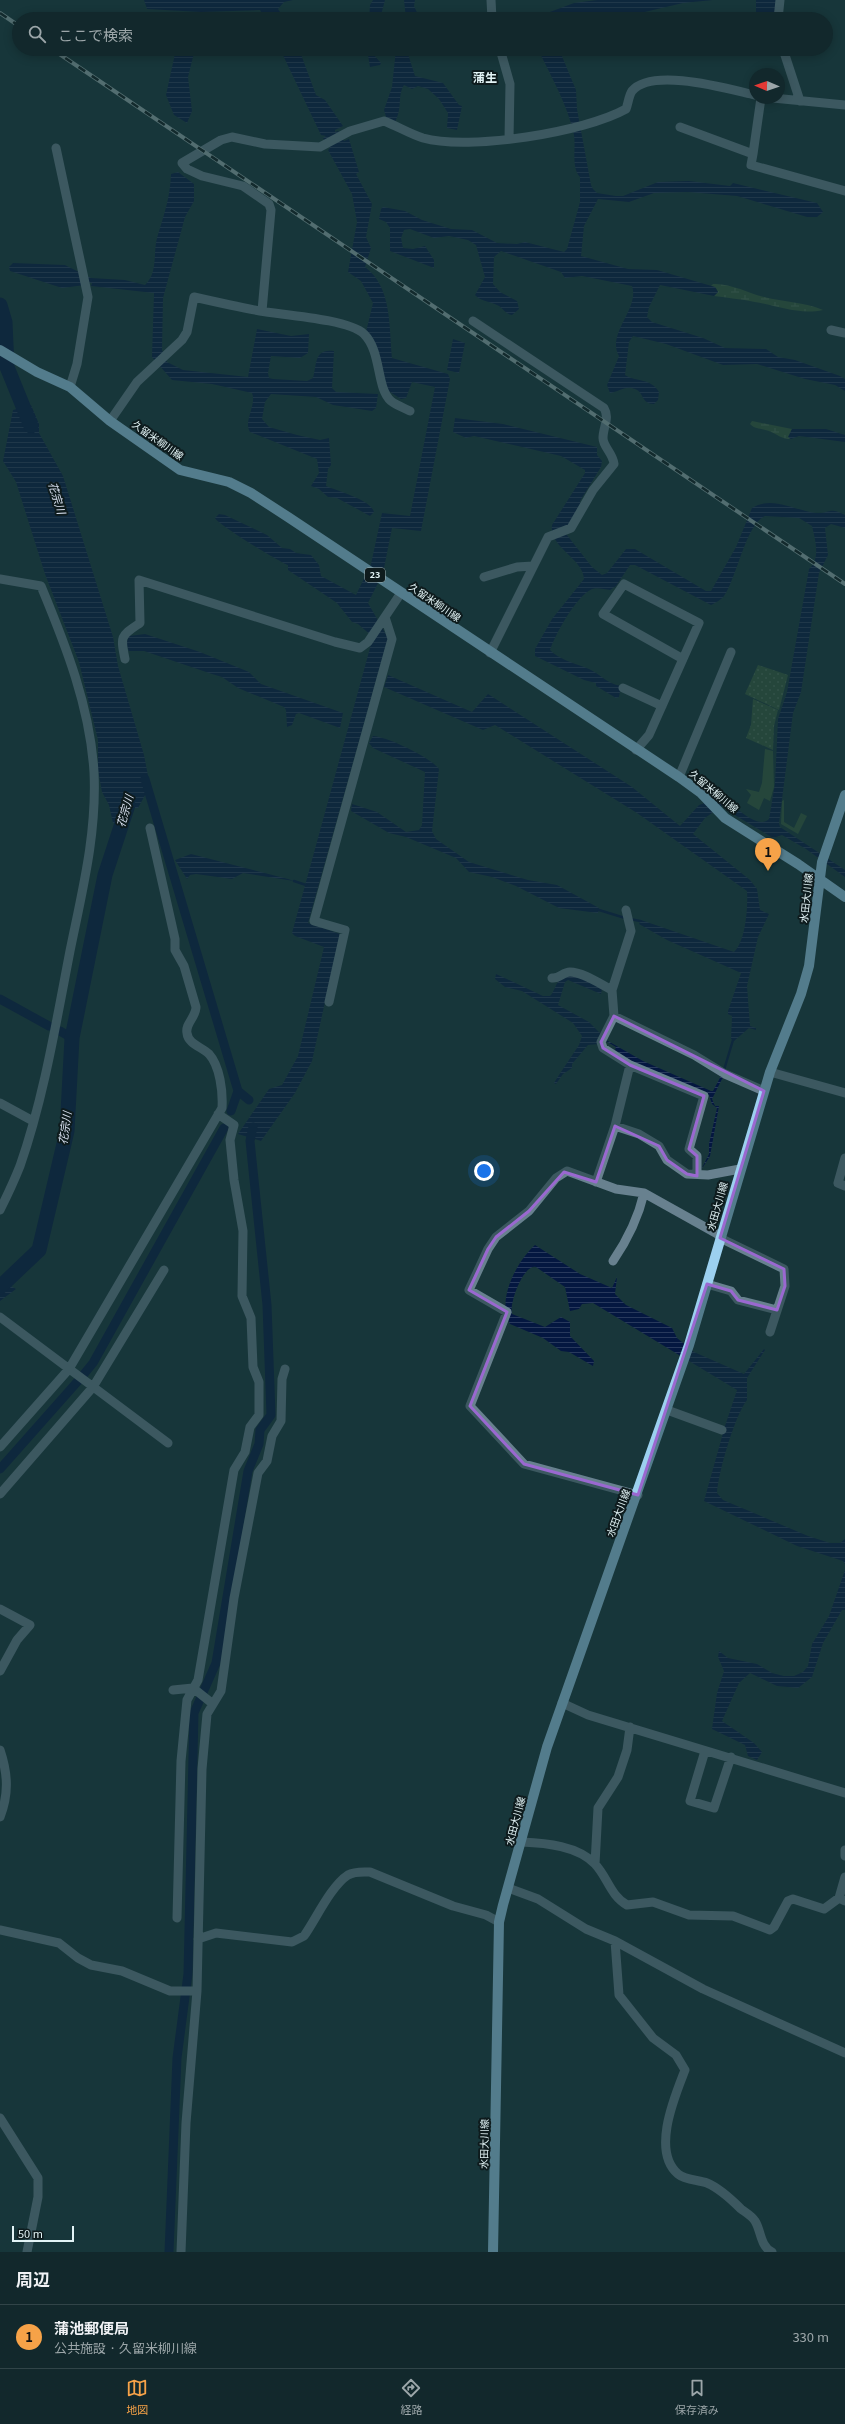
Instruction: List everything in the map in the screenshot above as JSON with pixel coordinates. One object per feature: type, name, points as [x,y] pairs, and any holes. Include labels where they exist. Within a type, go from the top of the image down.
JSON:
[{"type":"main road","name":"久留米柳川線","points":[[0,350],[37,372],[70,387],[110,421],[180,470],[228,482],[251,493],[636,750],[679,777],[705,797],[720,813],[845,897]]},
{"type":"main road","name":"水田大川線","points":[[493,2252],[499,1922],[547,1747],[638,1495],[684,1360],[764,1090],[801,994],[809,966],[823,858],[845,796]]},
{"type":"street","points":[[491,0],[492,12]]},
{"type":"street","points":[[779,12],[780,0]]},
{"type":"street","points":[[502,56],[510,84],[509,139]]},
{"type":"street","points":[[785,56],[800,101]]},
{"type":"street","points":[[262,311],[271,210],[269,204],[243,186],[202,176],[187,170],[182,163],[221,140],[232,137],[265,144],[320,147],[342,135],[384,120],[423,138],[452,142],[509,139],[608,118],[626,109],[632,92],[649,81],[667,80],[749,94]]},
{"type":"street","points":[[785,99],[845,105]]},
{"type":"street","points":[[760,104],[751,165],[845,191]]},
{"type":"street","points":[[680,127],[753,154]]},
{"type":"street","points":[[56,148],[88,297],[77,364],[70,387]]},
{"type":"street","points":[[110,421],[137,382],[171,351],[187,332],[194,297],[262,311],[315,319],[350,327],[363,333],[375,353],[384,391],[391,401],[410,411]]},
{"type":"street","points":[[473,321],[604,408],[606,412],[603,438],[605,445],[613,455],[614,464],[593,490],[571,528],[548,537],[490,653]]},
{"type":"street","points":[[831,330],[845,333]]},
{"type":"street","points":[[484,577],[517,567],[533,566]]},
{"type":"street","points":[[0,579],[41,586],[64,641],[85,711],[94,772],[93,834],[33,1121],[19,1167],[0,1210]]},
{"type":"street","points":[[125,659],[121,640],[123,634],[140,623],[138,580],[335,642],[360,648],[368,642],[401,593]]},
{"type":"street","points":[[636,750],[649,735],[683,659],[699,623],[624,584],[603,614],[683,659]]},
{"type":"street","points":[[329,1002],[345,930],[314,921],[392,639],[385,617]]},
{"type":"street","points":[[679,777],[731,652]]},
{"type":"street","points":[[623,688],[662,706]]},
{"type":"street","points":[[0,1447],[69,1369],[222,1108],[223,1098],[215,1066],[210,1055],[190,1041],[186,1033],[187,1028],[196,1014],[196,1007],[184,966],[175,950],[175,939],[150,828]]},
{"type":"street","points":[[626,910],[632,931],[612,990],[614,1016],[601,1042],[603,1048],[630,1064],[704,1096],[688,1149],[697,1156],[697,1174]]},
{"type":"street","points":[[552,978],[557,979],[568,972],[576,972],[612,990]]},
{"type":"street","points":[[614,1016],[694,1055],[725,1074],[764,1090]]},
{"type":"street","points":[[596,1182],[615,1126],[630,1064]]},
{"type":"street","points":[[770,1072],[845,1093]]},
{"type":"street","points":[[0,1103],[33,1121]]},
{"type":"street","points":[[177,1918],[181,1761],[187,1700],[198,1680],[234,1470],[245,1452],[250,1427],[258,1415],[259,1382],[253,1368],[252,1318],[242,1296],[243,1231],[234,1180],[230,1140],[234,1125],[218,1114]]},
{"type":"street","points":[[615,1126],[639,1134],[659,1146],[667,1160],[686,1174],[708,1175],[740,1169]]},
{"type":"street","points":[[845,1158],[838,1184],[845,1186]]},
{"type":"street","points":[[638,1495],[524,1464],[470,1406],[507,1312],[469,1290],[488,1248],[496,1237],[529,1211],[564,1172],[570,1172],[616,1189],[644,1193],[720,1237],[784,1269],[785,1286],[770,1332]]},
{"type":"street","points":[[613,1261],[628,1239],[638,1216],[644,1193]]},
{"type":"street","points":[[0,1494],[94,1387],[164,1270]]},
{"type":"street","points":[[707,1284],[731,1291],[738,1300],[777,1310]]},
{"type":"street","points":[[0,1317],[168,1443]]},
{"type":"street","points":[[181,2252],[186,2123],[197,1991],[202,1770],[206,1714],[221,1691],[234,1598],[258,1473],[266,1461],[272,1436],[281,1421],[282,1379],[285,1369]]},
{"type":"street","points":[[667,1410],[722,1430]]},
{"type":"street","points":[[0,1609],[30,1625],[17,1640],[0,1671]]},
{"type":"street","points":[[173,1690],[193,1688],[213,1704]]},
{"type":"street","points":[[562,1703],[588,1715],[705,1751],[731,1757],[845,1793]]},
{"type":"street","points":[[594,1864],[598,1808],[618,1777],[627,1750],[630,1727]]},
{"type":"street","points":[[0,1750],[6,1775],[7,1787],[6,1801],[0,1817]]},
{"type":"street","points":[[705,1751],[690,1801],[714,1808],[731,1757]]},
{"type":"street","points":[[522,1842],[552,1843],[570,1850],[594,1864],[611,1892],[627,1905],[653,1902],[689,1915],[733,1916],[770,1930],[774,1927],[788,1901],[793,1899],[824,1909],[842,1900],[845,1877]]},
{"type":"street","points":[[845,1850],[845,1856]]},
{"type":"street","points":[[198,1940],[216,1933],[292,1942],[298,1940],[304,1936],[340,1883],[348,1875],[355,1872],[370,1872],[453,1906],[486,1915],[499,1922]]},
{"type":"street","points":[[508,1888],[538,1899],[586,1929],[615,1941],[663,1965],[703,1989],[845,2053]]},
{"type":"street","points":[[0,1930],[59,1943],[78,1958],[91,1965],[122,1971],[170,1991],[197,1991]]},
{"type":"street","points":[[615,1941],[619,1995],[652,2038],[676,2055],[685,2070],[669,2114],[666,2140],[668,2156],[674,2169],[679,2175],[709,2184],[731,2200],[755,2221],[760,2237],[772,2252]]},
{"type":"street","points":[[0,2118],[38,2178],[38,2197],[27,2252]]},
{"type":"highlighted area","points":[[614,1016],[764,1091],[720,1238],[784,1269],[785,1286],[777,1310],[738,1300],[731,1291],[707,1284],[638,1495],[524,1464],[470,1406],[507,1312],[469,1290],[488,1249],[496,1237],[529,1211],[564,1172],[596,1182],[615,1126],[659,1146],[667,1160],[687,1174],[697,1176],[697,1156],[689,1149],[704,1096],[630,1065],[603,1048],[601,1042]]},
{"type":"green space","points":[[713,284],[726,285],[764,297],[809,305],[823,310],[797,311],[750,301],[714,296],[718,292],[716,288],[711,286]]},
{"type":"green space","points":[[752,421],[792,429],[789,438],[791,439],[784,438],[769,431],[755,427],[750,424]]},
{"type":"green space","points":[[758,665],[788,675],[779,710],[745,694]]},
{"type":"green space","points":[[753,699],[778,710],[774,726],[773,750],[746,738],[751,725]]},
{"type":"green space","points":[[765,749],[773,751],[774,787],[770,801],[764,798],[759,810],[747,803],[751,795],[746,789],[759,792],[762,783]]},
{"type":"green space","points":[[784,800],[784,822],[794,828],[801,813],[807,816],[798,834],[781,824],[782,801]]},
{"type":"water","points":[[144,0],[293,0],[284,2],[278,9],[280,12],[261,12],[260,10],[201,12],[147,9]]},
{"type":"water","points":[[373,0],[385,0],[382,12],[370,12],[370,5]]},
{"type":"water","points":[[404,0],[415,0],[414,6],[417,12],[405,12]]},
{"type":"water","points":[[597,0],[713,0],[683,3],[645,12],[550,12],[574,3]]},
{"type":"water","points":[[756,0],[777,0],[775,12],[756,12]]},
{"type":"water","points":[[174,56],[193,56],[188,77],[192,111],[187,123],[174,115],[166,95]]},
{"type":"water","points":[[283,56],[302,56],[316,95],[325,100],[343,126],[335,130],[335,132],[338,131],[344,141],[349,139],[359,172],[356,174],[372,204],[366,237],[371,248],[365,267],[374,275],[385,296],[388,308],[392,358],[448,374],[450,379],[421,531],[392,528],[383,573],[368,603],[388,638],[308,923],[340,934],[312,1061],[295,1093],[261,1141],[238,1134],[269,1089],[282,1085],[298,1056],[324,947],[295,936],[292,933],[373,637],[358,624],[352,622],[337,603],[288,570],[288,565],[236,534],[218,522],[215,518],[219,514],[225,515],[267,535],[282,548],[290,549],[296,553],[311,555],[319,565],[321,576],[356,595],[371,564],[382,513],[410,516],[435,387],[412,382],[406,398],[401,399],[387,390],[366,332],[373,303],[361,281],[348,272],[357,222],[352,194],[328,150],[330,148],[323,138],[326,136],[321,135]]},
{"type":"water","points":[[368,56],[375,56],[381,63],[380,65],[370,67]]},
{"type":"water","points":[[395,56],[409,56],[415,76],[443,83],[459,105],[462,106],[457,130],[447,128],[448,113],[439,99],[428,89],[418,86],[412,89],[404,85],[401,93],[399,111],[395,122],[387,120],[384,110],[392,87]]},
{"type":"water","points":[[542,56],[562,56],[576,90],[577,109],[591,185],[597,193],[623,196],[658,182],[689,181],[730,186],[733,183],[817,203],[823,212],[817,217],[807,217],[737,196],[688,192],[654,193],[629,202],[598,199],[584,226],[581,256],[628,269],[657,270],[715,287],[718,292],[714,296],[660,285],[649,307],[647,317],[652,322],[703,338],[725,348],[766,349],[778,357],[795,360],[840,376],[845,379],[845,391],[835,385],[805,379],[757,364],[723,365],[666,344],[633,336],[629,342],[625,375],[652,384],[659,392],[658,400],[654,404],[647,402],[638,391],[631,388],[625,388],[610,393],[607,385],[619,356],[616,348],[617,339],[632,303],[632,286],[582,276],[565,278],[561,272],[501,251],[494,257],[493,284],[500,292],[517,301],[519,309],[512,315],[507,313],[499,306],[480,299],[475,295],[485,277],[476,245],[468,240],[449,236],[434,238],[410,229],[404,230],[401,238],[403,248],[413,249],[425,246],[434,260],[434,268],[390,251],[390,228],[386,222],[379,219],[381,209],[383,207],[405,211],[422,220],[451,229],[472,230],[497,243],[517,244],[525,242],[564,252],[567,249],[580,202],[580,177],[577,173],[575,163],[574,135],[571,123],[554,81]]},
{"type":"water","points":[[178,172],[194,184],[194,201],[185,217],[163,298],[162,350],[167,362],[183,370],[248,377],[257,329],[291,336],[309,334],[308,353],[300,358],[271,356],[268,373],[269,378],[273,379],[307,381],[313,378],[316,363],[320,355],[323,352],[334,351],[332,388],[336,392],[378,394],[376,408],[372,411],[333,405],[316,397],[271,394],[265,402],[262,419],[269,427],[297,435],[320,440],[329,438],[331,465],[328,469],[326,486],[353,496],[367,504],[374,512],[370,516],[337,498],[328,497],[319,489],[311,486],[319,473],[317,459],[250,432],[248,423],[253,403],[252,393],[212,384],[172,380],[152,357],[154,293],[91,286],[92,283],[86,282],[85,285],[62,288],[10,271],[9,267],[13,263],[65,265],[91,278],[125,280],[145,285],[152,275],[157,238],[168,199],[171,174]]},
{"type":"water","points":[[453,339],[465,343],[459,373],[447,370]]},
{"type":"water","points":[[31,405],[39,424],[39,433],[63,476],[113,637],[118,666],[144,755],[150,786],[138,808],[131,808],[126,824],[113,823],[109,805],[102,792],[98,770],[98,740],[79,662],[45,574],[16,482],[3,461],[13,410]]},
{"type":"water","points":[[455,418],[503,424],[597,447],[597,455],[602,461],[601,467],[580,501],[580,508],[570,523],[563,530],[592,567],[602,575],[607,573],[626,549],[635,549],[706,591],[711,591],[736,547],[752,508],[760,504],[776,503],[808,512],[820,513],[836,511],[845,515],[845,528],[831,524],[825,528],[828,555],[819,573],[801,692],[793,713],[779,823],[780,827],[845,870],[845,877],[806,849],[782,835],[773,838],[733,814],[723,805],[705,818],[693,834],[750,880],[757,889],[760,910],[769,914],[758,937],[747,986],[750,1026],[756,1028],[756,1030],[749,1028],[734,1041],[731,1039],[732,1016],[728,1014],[728,1011],[741,973],[667,940],[639,924],[641,920],[734,952],[738,947],[744,932],[747,891],[637,813],[495,725],[483,730],[384,687],[388,675],[472,712],[488,694],[632,787],[680,826],[699,805],[722,797],[752,819],[759,822],[764,822],[769,819],[775,784],[778,719],[787,692],[809,569],[813,565],[816,554],[816,543],[812,526],[799,518],[765,516],[758,521],[747,540],[729,587],[724,596],[711,605],[635,565],[630,565],[616,586],[610,590],[594,588],[579,599],[556,635],[550,650],[562,658],[594,671],[611,683],[621,686],[619,697],[616,698],[596,686],[596,683],[584,680],[535,656],[535,649],[552,619],[584,579],[578,565],[556,540],[552,533],[552,525],[585,473],[585,470],[561,456],[474,436],[466,438],[453,432]]},
{"type":"water","points":[[792,429],[826,429],[845,435],[845,442],[799,436],[791,439],[788,437]]},
{"type":"water","points":[[145,634],[200,652],[249,672],[261,684],[343,713],[340,728],[299,713],[296,714],[292,725],[287,727],[286,710],[284,707],[238,688],[222,677],[144,651],[129,651],[126,644],[129,636]]},
{"type":"water","points":[[373,736],[380,737],[408,748],[427,759],[439,769],[432,831],[436,839],[469,862],[528,880],[557,885],[599,908],[598,913],[559,908],[516,886],[492,877],[469,872],[456,858],[406,837],[389,833],[351,811],[352,804],[377,812],[406,832],[419,830],[422,825],[425,772],[373,748],[369,743]]},
{"type":"water","points":[[191,854],[294,881],[243,873],[232,879],[196,874],[190,875],[187,879],[175,860]]},
{"type":"water","points":[[496,974],[543,996],[550,996],[558,982],[569,976],[580,977],[602,989],[601,994],[568,980],[565,982],[558,1005],[589,1022],[601,1034],[598,1044],[588,1045],[572,1064],[572,1068],[563,1074],[556,1084],[554,1083],[579,1045],[582,1036],[573,1023],[522,991],[505,987],[495,979]]},
{"type":"water","points":[[606,1040],[643,1061],[711,1091],[713,1091],[721,1076],[723,1077],[712,1099],[715,1106],[719,1106],[710,1156],[701,1170],[709,1154],[709,1144],[717,1108],[712,1104],[709,1095],[635,1063],[615,1050],[616,1047]]},
{"type":"water","points":[[535,1245],[580,1274],[612,1288],[617,1277],[615,1294],[626,1305],[672,1328],[677,1338],[694,1352],[744,1374],[764,1349],[765,1350],[747,1378],[747,1400],[742,1407],[732,1431],[720,1472],[717,1493],[723,1500],[808,1536],[830,1543],[840,1543],[845,1539],[845,1564],[843,1561],[797,1546],[704,1501],[725,1426],[737,1390],[593,1303],[582,1304],[579,1309],[570,1311],[565,1287],[536,1267],[531,1268],[522,1278],[515,1294],[512,1314],[545,1327],[561,1317],[570,1322],[570,1336],[594,1361],[593,1366],[569,1352],[561,1351],[543,1338],[510,1324],[506,1314],[505,1304],[510,1282],[515,1271],[528,1252]]},
{"type":"water","points":[[0,1280],[16,1289],[0,1301]]},
{"type":"water","points":[[845,1570],[845,1610],[842,1610],[823,1643],[812,1677],[798,1688],[777,1686],[750,1673],[739,1683],[722,1721],[754,1743],[762,1752],[757,1760],[748,1756],[745,1745],[712,1729],[717,1693],[724,1671],[718,1657],[719,1651],[728,1658],[757,1664],[772,1673],[784,1676],[794,1676],[803,1672],[808,1666],[812,1644],[829,1616]]},
{"type":"waterway","name":"花宗川","points":[[0,305],[5,322],[7,367],[31,426]]},
{"type":"waterway","points":[[145,779],[238,1091],[249,1100]]},
{"type":"waterway","name":"花宗川","points":[[0,1287],[39,1250],[67,1131],[72,1038],[105,875],[128,805]]},
{"type":"waterway","points":[[294,881],[306,885]]},
{"type":"waterway","points":[[599,910],[625,918]]},
{"type":"waterway","points":[[630,919],[640,921]]},
{"type":"waterway","points":[[0,999],[49,1026]]},
{"type":"waterway","points":[[60,1031],[72,1038]]},
{"type":"waterway","points":[[724,1070],[733,1040]]},
{"type":"waterway","points":[[231,1111],[238,1091]]},
{"type":"waterway","points":[[169,2252],[177,2058],[188,1974],[194,1713],[216,1663],[248,1471],[259,1444],[260,1430],[271,1415],[267,1305],[250,1141],[253,1127]]},
{"type":"waterway","points":[[84,1374],[93,1363],[224,1128]]},
{"type":"waterway","points":[[0,1469],[78,1381]]},
{"type":"railway","points":[[0,13],[12,21]]},
{"type":"railway","points":[[62,56],[845,584]]},
{"type":"place","name":"蒲池郵便局","points":[[768,871]]},
{"type":"district","name":"蒲生","points":[[485,78]]}]
